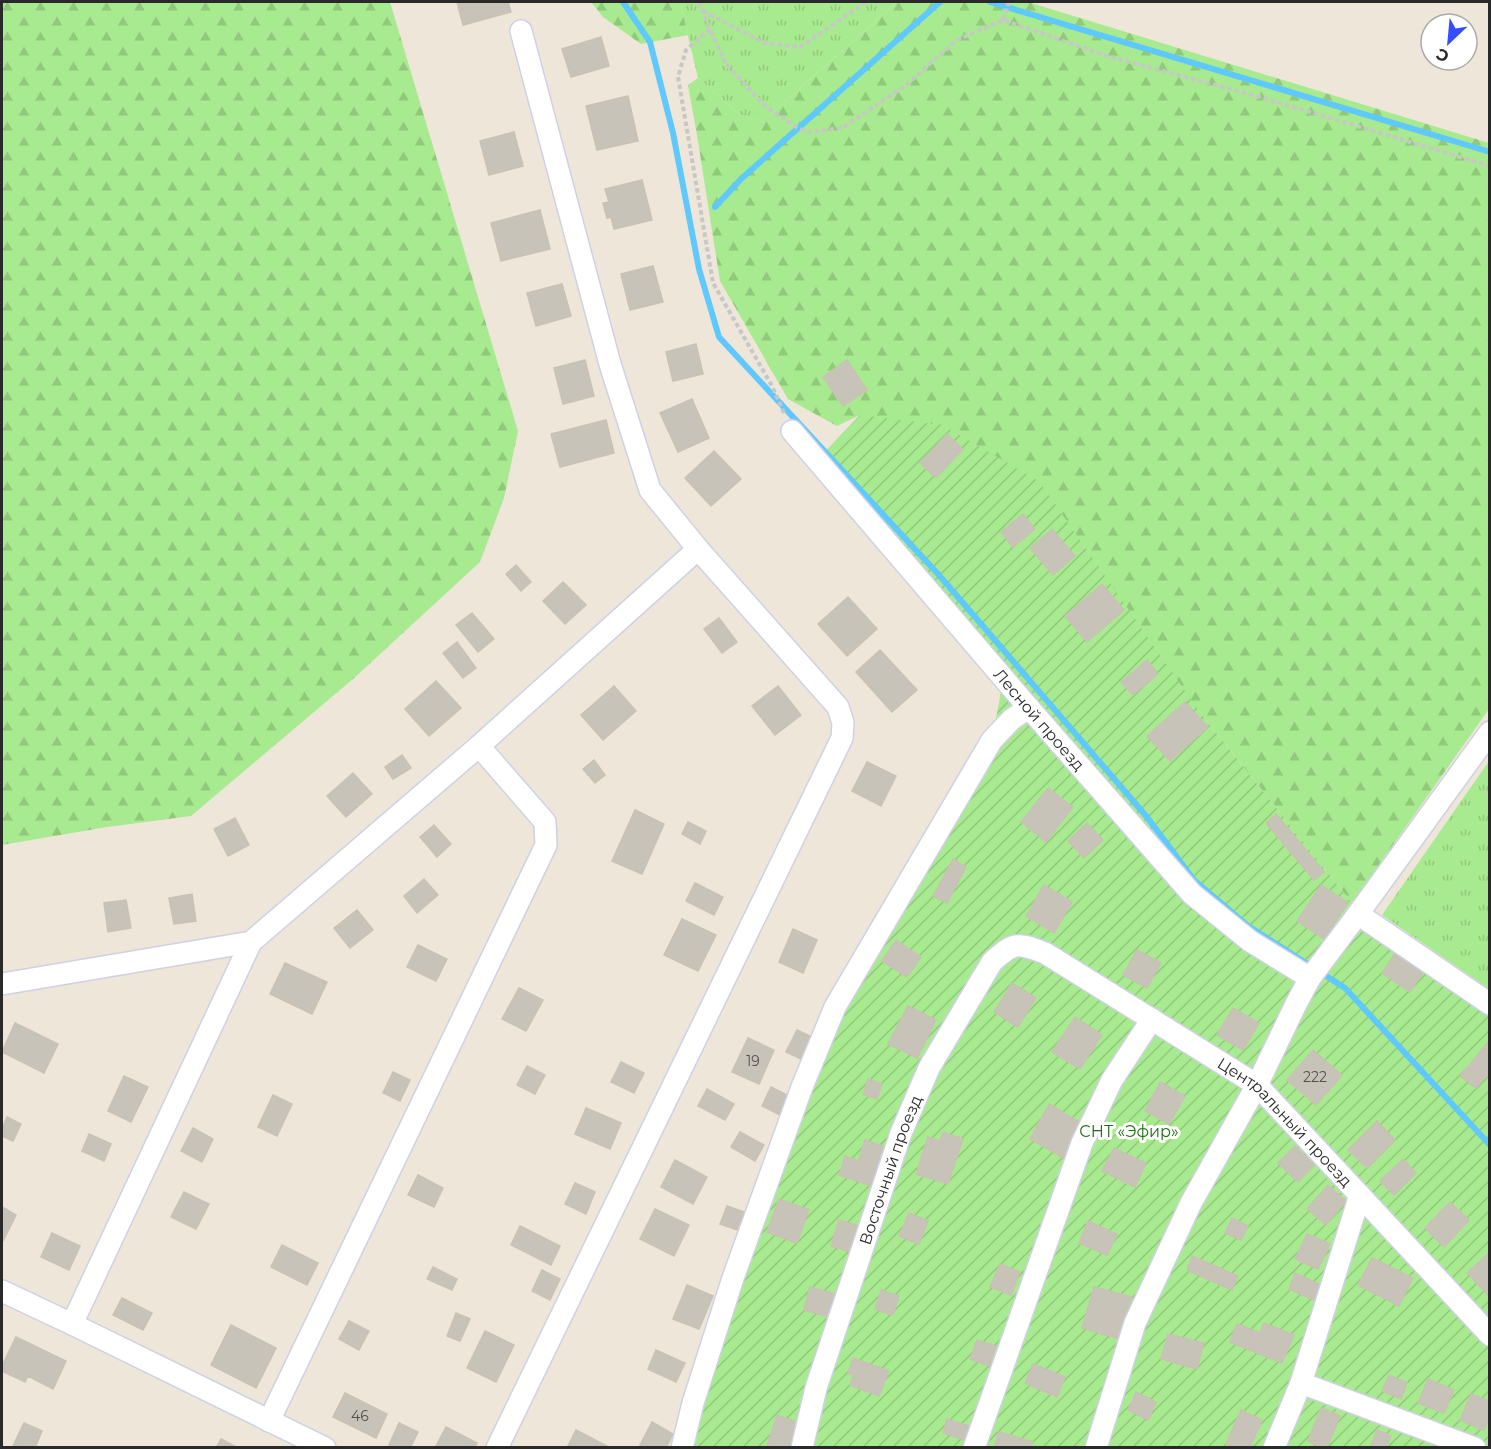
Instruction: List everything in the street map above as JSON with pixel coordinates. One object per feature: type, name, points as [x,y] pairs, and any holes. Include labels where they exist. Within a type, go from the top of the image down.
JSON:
[{"type":"street","points":[[497,1448],[842,738],[843,723],[838,707],[698,549],[650,490],[610,364],[522,31]]},
{"type":"street","name":"Лесной проезд","points":[[790,425],[1029,708],[1192,894],[1250,941],[1310,978]]},
{"type":"street","points":[[72,1324],[251,942],[479,746],[698,549]]},
{"type":"street","points":[[682,1448],[693,1403],[733,1278],[802,1087],[835,1007],[992,740],[1012,719],[1029,708]]},
{"type":"street","points":[[1096,1448],[1135,1323],[1191,1203],[1257,1085],[1310,978],[1490,732]]},
{"type":"street","points":[[269,1420],[546,845],[545,822],[479,746]]},
{"type":"street","points":[[1359,914],[1490,1004]]},
{"type":"street","points":[[2,984],[251,942]]},
{"type":"street","name":"Восточный проезд","points":[[802,1448],[816,1388],[901,1133],[929,1068],[992,962],[1006,950],[1023,945],[1045,953]]},
{"type":"street","name":"Центральный проезд","points":[[1045,953],[1257,1085],[1490,1335]]},
{"type":"street","points":[[974,1448],[1083,1143],[1112,1080],[1152,1019]]},
{"type":"street","points":[[1274,1448],[1301,1383],[1359,1195]]},
{"type":"street","points":[[2,1291],[325,1448]]},
{"type":"street","points":[[1301,1383],[1475,1448]]},
{"type":"path","points":[[699,2],[726,64],[766,107],[798,128],[809,132],[842,128],[906,86],[957,40],[1003,21],[1107,56],[1260,97],[1490,166]]},
{"type":"path","points":[[704,11],[764,43],[800,48],[866,2]]},
{"type":"path","points":[[1003,21],[1009,2]]},
{"type":"path","points":[[710,29],[686,50],[678,77],[713,282],[772,386],[790,425]]},
{"type":"green space","points":[[2,2],[390,2],[518,431],[504,498],[480,562],[353,679],[191,816],[107,827],[2,845]]},
{"type":"green space","points":[[591,2],[680,2],[688,35],[641,44],[603,17]]},
{"type":"green space","points":[[680,2],[897,2],[762,122],[739,114],[698,78]]},
{"type":"green space","points":[[897,2],[1028,2],[1489,143],[1489,709],[1352,903],[1199,711],[860,415],[837,426],[788,399],[720,281],[688,85],[698,78],[739,114],[762,122]]},
{"type":"green space","name":"СНТ «Эфир»","points":[[860,415],[942,425],[1039,481],[1199,711],[1352,903],[1358,914],[1489,1004],[1489,1447],[683,1448],[802,1087],[992,740],[1004,676],[817,460]]},
{"type":"green space","points":[[1489,761],[1489,989],[1382,915]]},
{"type":"building","points":[[457,2],[508,2],[511,12],[463,25]]},
{"type":"building","points":[[601,37],[609,66],[571,77],[562,49]]},
{"type":"building","points":[[628,96],[638,141],[597,150],[586,106]]},
{"type":"building","points":[[514,132],[523,166],[489,175],[480,141]]},
{"type":"building","points":[[642,180],[652,220],[614,229],[611,217],[607,218],[603,203],[609,202],[605,189]]},
{"type":"building","points":[[540,210],[550,249],[501,261],[491,223]]},
{"type":"building","points":[[653,266],[663,302],[630,310],[621,274]]},
{"type":"building","points":[[562,284],[571,316],[536,326],[527,293]]},
{"type":"building","points":[[696,344],[703,374],[673,381],[666,352]]},
{"type":"building","points":[[585,360],[594,396],[563,404],[554,368]]},
{"type":"building","points":[[847,360],[867,390],[843,406],[823,377]]},
{"type":"building","points":[[692,399],[709,438],[678,452],[660,413]]},
{"type":"building","points":[[606,420],[614,453],[560,467],[551,434]]},
{"type":"building","points":[[947,434],[963,449],[936,478],[920,463]]},
{"type":"building","points":[[714,451],[741,479],[711,506],[685,478]]},
{"type":"building","points":[[1023,514],[1035,529],[1013,547],[1001,532]]},
{"type":"building","points":[[1052,529],[1075,556],[1053,575],[1030,548]]},
{"type":"building","points":[[516,565],[531,582],[521,591],[506,574]]},
{"type":"building","points":[[563,582],[586,605],[565,624],[543,601]]},
{"type":"building","points":[[1102,584],[1124,610],[1087,642],[1065,616]]},
{"type":"building","points":[[848,597],[877,629],[847,656],[818,624]]},
{"type":"building","points":[[472,613],[494,639],[478,652],[456,625]]},
{"type":"building","points":[[719,618],[737,642],[722,653],[704,629]]},
{"type":"building","points":[[457,642],[476,668],[463,678],[443,653]]},
{"type":"building","points":[[880,650],[917,690],[892,712],[856,672]]},
{"type":"building","points":[[1147,660],[1158,674],[1133,695],[1121,682]]},
{"type":"building","points":[[436,681],[461,708],[429,736],[405,709]]},
{"type":"building","points":[[614,686],[636,711],[603,740],[581,715]]},
{"type":"building","points":[[778,686],[801,715],[775,735],[752,706]]},
{"type":"building","points":[[1185,702],[1208,727],[1170,761],[1147,736]]},
{"type":"building","points":[[402,755],[411,768],[393,779],[385,767]]},
{"type":"building","points":[[594,760],[605,775],[595,783],[583,769]]},
{"type":"building","points":[[867,762],[896,776],[881,806],[852,791]]},
{"type":"building","points":[[353,773],[372,794],[346,817],[327,796]]},
{"type":"building","points":[[1048,788],[1073,807],[1046,842],[1021,822]]},
{"type":"building","points":[[635,810],[664,824],[642,874],[612,861]]},
{"type":"building","points":[[1276,814],[1324,872],[1314,880],[1266,823]]},
{"type":"building","points":[[235,818],[249,845],[228,856],[214,829]]},
{"type":"building","points":[[688,822],[706,831],[700,844],[682,834]]},
{"type":"building","points":[[1087,823],[1103,840],[1084,858],[1068,841]]},
{"type":"building","points":[[434,825],[451,844],[437,857],[420,837]]},
{"type":"building","points":[[953,859],[966,867],[947,903],[933,896]]},
{"type":"building","points":[[424,879],[438,895],[417,913],[404,896]]},
{"type":"building","points":[[695,883],[723,897],[714,915],[686,901]]},
{"type":"building","points":[[1044,885],[1072,902],[1054,933],[1026,916]]},
{"type":"building","points":[[1321,885],[1348,903],[1324,939],[1297,921]]},
{"type":"building","points":[[192,894],[196,921],[174,924],[169,898]]},
{"type":"building","points":[[126,900],[131,928],[108,932],[104,903]]},
{"type":"building","points":[[357,910],[373,930],[350,948],[334,928]]},
{"type":"building","points":[[682,919],[716,935],[698,971],[664,955]]},
{"type":"building","points":[[793,929],[817,940],[803,973],[779,962]]},
{"type":"building","points":[[896,940],[921,957],[907,977],[882,961]]},
{"type":"building","points":[[418,945],[447,959],[436,981],[407,967]]},
{"type":"building","points":[[1137,950],[1161,963],[1147,988],[1123,975]]},
{"type":"building","points":[[1396,952],[1424,971],[1410,992],[1382,973]]},
{"type":"building","points":[[285,963],[327,982],[312,1014],[270,994]]},
{"type":"building","points":[[1012,983],[1036,998],[1018,1027],[994,1012]]},
{"type":"building","points":[[519,988],[543,1000],[526,1031],[502,1019]]},
{"type":"building","points":[[908,1006],[936,1020],[917,1058],[888,1044]]},
{"type":"building","points":[[1233,1008],[1259,1023],[1243,1050],[1217,1035]]},
{"type":"building","points":[[1075,1017],[1102,1035],[1080,1069],[1052,1052]]},
{"type":"building","points":[[15,1023],[58,1044],[44,1073],[2,1052]]},
{"type":"building","points":[[797,1030],[814,1038],[803,1060],[786,1052]]},
{"type":"building","points":[[748,1038],[774,1050],[759,1084],[732,1072]]},
{"type":"building","points":[[1488,1042],[1490,1043],[1490,1072],[1476,1088],[1460,1076]]},
{"type":"building","points":[[1313,1050],[1342,1075],[1316,1105],[1287,1080]]},
{"type":"building","points":[[621,1062],[644,1073],[634,1093],[611,1082]]},
{"type":"building","points":[[527,1066],[545,1075],[535,1094],[517,1085]]},
{"type":"building","points":[[393,1072],[410,1080],[400,1101],[383,1093]]},
{"type":"building","points":[[124,1076],[148,1087],[131,1122],[108,1111]]},
{"type":"building","points":[[868,1079],[882,1084],[877,1099],[863,1094]]},
{"type":"building","points":[[1160,1082],[1185,1096],[1169,1124],[1145,1111]]},
{"type":"building","points":[[771,1087],[791,1097],[782,1116],[762,1106]]},
{"type":"building","points":[[707,1089],[734,1104],[725,1120],[698,1106]]},
{"type":"building","points":[[273,1095],[292,1104],[277,1136],[258,1127]]},
{"type":"building","points":[[1049,1104],[1086,1126],[1067,1160],[1030,1139]]},
{"type":"building","points":[[586,1108],[621,1123],[610,1149],[575,1134]]},
{"type":"building","points":[[7,1117],[21,1124],[13,1141],[2,1136]]},
{"type":"building","points":[[1377,1121],[1395,1140],[1367,1168],[1348,1150]]},
{"type":"building","points":[[193,1128],[213,1139],[202,1162],[181,1151]]},
{"type":"building","points":[[740,1132],[764,1145],[755,1161],[731,1147]]},
{"type":"building","points":[[943,1132],[963,1139],[948,1184],[916,1174],[928,1137],[940,1141]]},
{"type":"building","points":[[89,1134],[111,1144],[104,1161],[82,1151]]},
{"type":"building","points":[[865,1140],[888,1148],[875,1187],[839,1175],[845,1156],[858,1161]]},
{"type":"building","points":[[1295,1146],[1314,1165],[1298,1182],[1278,1163]]},
{"type":"building","points":[[1114,1148],[1146,1163],[1135,1187],[1102,1171]]},
{"type":"building","points":[[1403,1159],[1416,1173],[1394,1195],[1380,1181]]},
{"type":"building","points":[[675,1160],[707,1177],[693,1204],[661,1187]]},
{"type":"building","points":[[418,1175],[443,1188],[434,1207],[408,1195]]},
{"type":"building","points":[[575,1183],[595,1192],[586,1214],[565,1204]]},
{"type":"building","points":[[1328,1185],[1346,1201],[1326,1225],[1307,1209]]},
{"type":"building","points":[[184,1192],[209,1204],[196,1229],[171,1217]]},
{"type":"building","points":[[779,1199],[809,1210],[797,1243],[767,1232]]},
{"type":"building","points":[[1450,1202],[1469,1220],[1444,1247],[1425,1228]]},
{"type":"building","points":[[727,1206],[744,1212],[738,1230],[720,1224]]},
{"type":"building","points":[[2,1207],[16,1215],[3,1241],[2,1240]]},
{"type":"building","points":[[655,1209],[689,1225],[674,1256],[640,1239]]},
{"type":"building","points":[[909,1213],[928,1221],[919,1244],[899,1236]]},
{"type":"building","points":[[1232,1218],[1248,1226],[1241,1240],[1225,1233]]},
{"type":"building","points":[[839,1220],[863,1227],[855,1253],[831,1246]]},
{"type":"building","points":[[1088,1221],[1117,1234],[1107,1255],[1079,1243]]},
{"type":"building","points":[[520,1226],[560,1246],[551,1265],[511,1245]]},
{"type":"building","points":[[52,1233],[80,1246],[69,1270],[41,1257]]},
{"type":"building","points":[[1307,1234],[1330,1244],[1318,1269],[1295,1259]]},
{"type":"building","points":[[282,1245],[318,1263],[307,1285],[271,1267]]},
{"type":"building","points":[[1489,1253],[1490,1295],[1489,1296],[1467,1273]]},
{"type":"building","points":[[1192,1256],[1238,1276],[1232,1290],[1187,1270]]},
{"type":"building","points":[[1372,1258],[1413,1278],[1399,1306],[1358,1285]]},
{"type":"building","points":[[1000,1264],[1020,1272],[1011,1295],[990,1287]]},
{"type":"building","points":[[433,1267],[457,1279],[452,1290],[427,1279]]},
{"type":"building","points":[[542,1270],[560,1279],[550,1300],[532,1291]]},
{"type":"building","points":[[1295,1273],[1327,1288],[1321,1303],[1289,1289]]},
{"type":"building","points":[[687,1285],[713,1296],[699,1329],[673,1319]]},
{"type":"building","points":[[810,1287],[839,1295],[832,1318],[804,1310]]},
{"type":"building","points":[[1094,1287],[1132,1297],[1120,1339],[1082,1328]]},
{"type":"building","points":[[881,1290],[899,1296],[893,1315],[875,1309]]},
{"type":"building","points":[[122,1298],[152,1313],[143,1330],[113,1315]]},
{"type":"building","points":[[456,1313],[470,1319],[460,1341],[447,1336]]},
{"type":"building","points":[[349,1321],[369,1331],[359,1350],[339,1339]]},
{"type":"building","points":[[1264,1323],[1294,1335],[1282,1363],[1230,1342],[1237,1324],[1260,1333]]},
{"type":"building","points":[[231,1325],[276,1348],[256,1388],[211,1365]]},
{"type":"building","points":[[485,1331],[514,1345],[496,1382],[467,1368]]},
{"type":"building","points":[[1168,1334],[1204,1343],[1197,1369],[1161,1359]]},
{"type":"building","points":[[16,1337],[66,1361],[53,1389],[28,1376],[25,1382],[2,1371],[2,1366]]},
{"type":"building","points":[[977,1340],[996,1346],[989,1366],[970,1359]]},
{"type":"building","points":[[656,1350],[685,1363],[676,1382],[648,1369]]},
{"type":"building","points":[[853,1358],[889,1371],[879,1396],[850,1385],[854,1375],[848,1373]]},
{"type":"building","points":[[1033,1364],[1065,1377],[1057,1397],[1025,1383]]},
{"type":"building","points":[[1389,1375],[1407,1383],[1401,1399],[1382,1391]]},
{"type":"building","points":[[1428,1379],[1454,1390],[1444,1413],[1418,1403]]},
{"type":"building","points":[[1136,1392],[1156,1402],[1148,1420],[1128,1410]]},
{"type":"building","points":[[345,1393],[387,1414],[376,1438],[333,1417]]},
{"type":"building","points":[[1471,1394],[1490,1401],[1490,1415],[1484,1430],[1460,1420]]},
{"type":"building","points":[[1321,1408],[1340,1416],[1327,1448],[1308,1441]]},
{"type":"building","points":[[1241,1410],[1262,1420],[1250,1448],[1234,1448],[1226,1444]]},
{"type":"building","points":[[777,1415],[797,1422],[788,1448],[766,1448]]},
{"type":"building","points":[[947,1419],[972,1427],[968,1441],[943,1433]]},
{"type":"building","points":[[652,1422],[673,1434],[666,1448],[646,1448],[640,1445]]},
{"type":"building","points":[[24,1423],[42,1431],[35,1448],[12,1448]]},
{"type":"building","points":[[399,1423],[418,1432],[410,1448],[394,1448],[389,1445]]},
{"type":"building","points":[[446,1427],[477,1443],[474,1448],[435,1448]]},
{"type":"building","points":[[576,1430],[607,1446],[606,1448],[567,1448]]},
{"type":"building","points":[[1377,1430],[1391,1436],[1386,1448],[1370,1448]]},
{"type":"building","points":[[999,1432],[1033,1442],[1031,1448],[994,1448]]},
{"type":"building","points":[[221,1439],[238,1448],[216,1448]]},
{"type":"waterway","points":[[623,2],[650,42],[673,133],[699,269],[719,337],[939,575],[1147,817],[1194,880],[1248,926],[1345,988],[1490,1145]]},
{"type":"waterway","points":[[715,207],[741,179],[940,2]]},
{"type":"waterway","points":[[990,2],[1490,152]]}]
